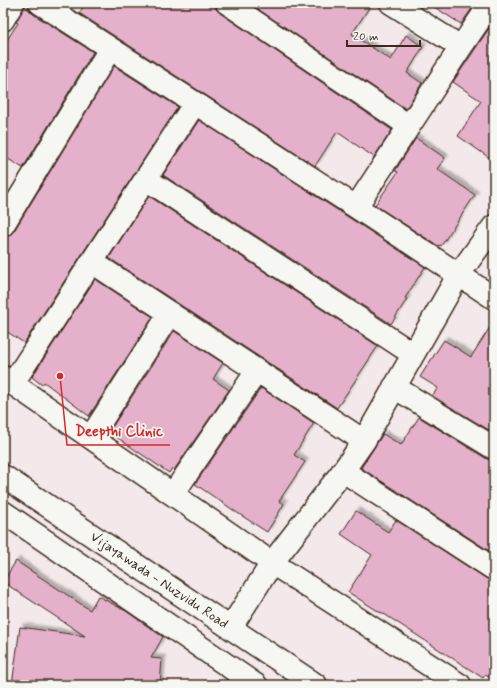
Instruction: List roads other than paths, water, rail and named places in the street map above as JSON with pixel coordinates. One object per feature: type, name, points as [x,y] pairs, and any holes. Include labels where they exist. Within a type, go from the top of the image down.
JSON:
[{"type":"street","points":[[3,20],[13,3]]},
{"type":"street","points":[[40,3],[356,206],[494,298]]},
{"type":"street","points":[[227,3],[409,126]]},
{"type":"street","points":[[391,3],[461,47]]},
{"type":"street","points":[[356,206],[491,3]]},
{"type":"street","points":[[3,225],[110,49]]},
{"type":"street","points":[[195,103],[92,262],[8,380],[173,494],[269,568],[460,685]]},
{"type":"street","points":[[146,179],[413,354]]},
{"type":"street","points":[[231,627],[269,568],[364,441],[459,274],[494,226]]},
{"type":"street","points":[[92,262],[364,441]]},
{"type":"street","points":[[91,437],[170,313]]},
{"type":"street","points":[[173,494],[257,370]]},
{"type":"street","points":[[394,387],[494,448]]},
{"type":"street","points":[[343,471],[494,569]]},
{"type":"street","name":"Vijayawada - Nuzvidu Road","points":[[3,476],[316,685]]},
{"type":"street","points":[[3,512],[256,685]]},
{"type":"place","name":"Deepthi Clinic","points":[[60,376]]}]
